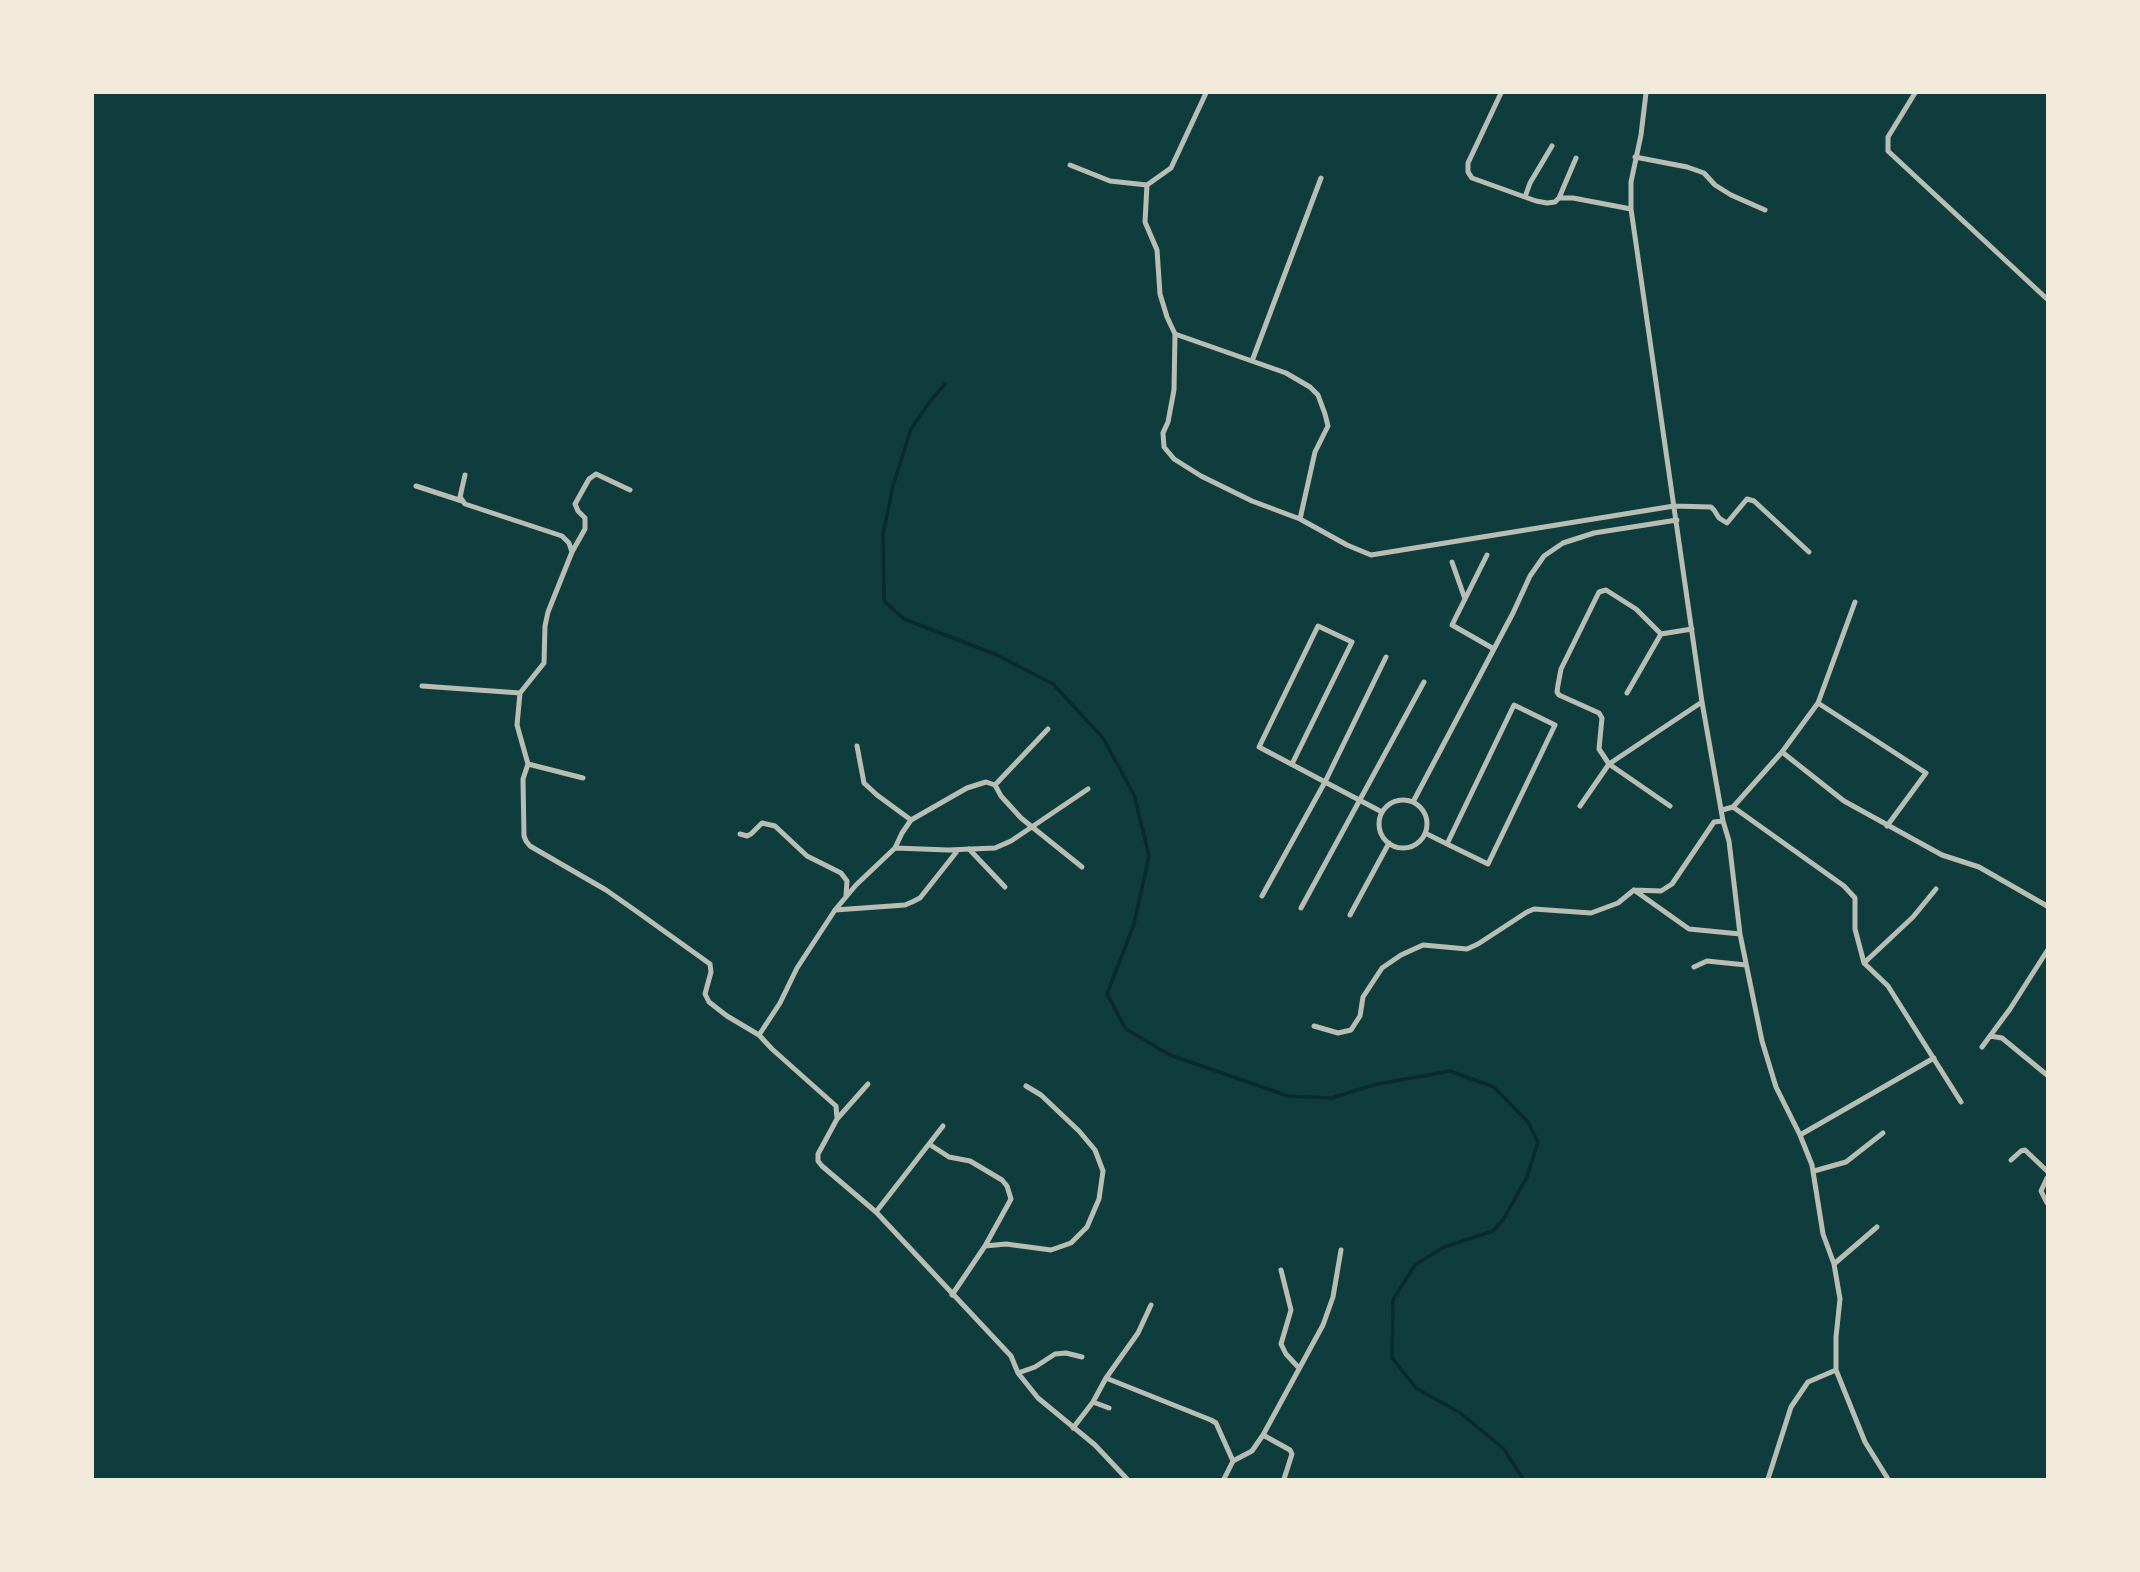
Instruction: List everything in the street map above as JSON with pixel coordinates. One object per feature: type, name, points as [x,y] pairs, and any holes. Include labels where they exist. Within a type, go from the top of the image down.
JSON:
[{"type":"street","points":[[1070,164],[1110,181],[1147,185],[1171,168],[1206,93]]},
{"type":"street","points":[[1501,93],[1468,163],[1468,172],[1472,178],[1525,197],[1546,203],[1555,202],[1576,158]]},
{"type":"street","points":[[1646,93],[1631,182],[1631,209],[1702,702],[1729,841],[1740,933],[1770,1069],[1814,1171],[1823,1234],[1834,1264],[1840,1299],[1836,1370],[1865,1442],[1888,1479]]},
{"type":"street","points":[[1915,93],[1888,138],[1888,151],[2047,299]]},
{"type":"street","points":[[1525,197],[1530,183],[1552,146]]},
{"type":"street","points":[[1635,157],[1697,171],[1710,177],[1715,185],[1731,195],[1765,210]]},
{"type":"street","points":[[1252,361],[1321,178]]},
{"type":"street","points":[[1147,185],[1145,222],[1157,250],[1160,294],[1175,334],[1174,390],[1168,422],[1163,433],[1164,447],[1174,459],[1201,476],[1252,501],[1300,519],[1371,555],[1674,506],[1710,507],[1719,519],[1727,523],[1747,499],[1754,501],[1809,552]]},
{"type":"street","points":[[1559,198],[1631,209]]},
{"type":"street","points":[[1175,334],[1286,373],[1318,395],[1328,426],[1315,452],[1300,519]]},
{"type":"street","points":[[631,490],[596,474],[589,479],[575,504],[585,518],[585,529],[572,552],[548,612],[544,663],[520,692],[517,725],[528,764],[523,779],[524,836],[530,846],[606,890],[710,964],[711,972],[705,994],[709,1002],[759,1035],[836,1106],[837,1119]]},
{"type":"street","points":[[462,501],[460,497],[465,475]]},
{"type":"street","points":[[416,486],[562,536],[569,543],[572,552]]},
{"type":"street","points":[[1413,802],[1530,576],[1545,556],[1563,543],[1594,533],[1677,520]]},
{"type":"street","points":[[1487,555],[1452,625],[1494,649]]},
{"type":"street","points":[[1452,562],[1465,599]]},
{"type":"street","points":[[1661,634],[1644,615],[1606,590],[1599,592],[1561,669],[1557,692],[1598,713],[1602,718],[1599,749],[1609,764],[1670,806]]},
{"type":"street","points":[[1722,810],[1733,807],[1782,752],[1818,703],[1855,602]]},
{"type":"street","points":[[1292,764],[1352,642],[1318,626],[1259,747],[1382,812]]},
{"type":"street","points":[[1661,634],[1692,629]]},
{"type":"street","points":[[1627,693],[1661,634]]},
{"type":"street","points":[[1262,896],[1325,782],[1386,657]]},
{"type":"street","points":[[1301,908],[1424,682]]},
{"type":"street","points":[[422,687],[520,692]]},
{"type":"street","points":[[1580,806],[1609,764],[1702,702]]},
{"type":"street","points":[[1818,703],[1926,773],[1887,826]]},
{"type":"street","points":[[1425,833],[1447,844],[1489,864],[1555,725],[1514,705],[1447,844]]},
{"type":"street","points":[[995,785],[1048,729]]},
{"type":"street","points":[[857,746],[864,783],[911,820]]},
{"type":"street","points":[[1782,752],[1844,801],[1887,826],[1942,855],[1979,867],[2047,906]]},
{"type":"street","points":[[528,764],[583,778]]},
{"type":"street","points":[[759,1035],[835,909],[895,848],[911,820],[967,788],[986,782],[995,785],[1001,796],[1032,827],[1082,867]]},
{"type":"street","points":[[895,848],[995,848],[1011,841],[1088,789]]},
{"type":"street","points":[[1397,801],[1413,802],[1420,806],[1426,817],[1425,833],[1420,841],[1410,847],[1397,847],[1389,843],[1380,830],[1382,812],[1397,801]]},
{"type":"street","points":[[1733,807],[1844,886],[1855,898],[1855,929],[1864,963],[1888,986],[1961,1101]]},
{"type":"street","points":[[1314,1026],[1338,1033],[1351,1030],[1360,1016],[1363,997],[1382,968],[1423,945],[1467,949],[1527,912],[1545,909],[1591,913],[1618,903],[1634,890],[1661,891],[1668,888],[1714,822],[1724,821]]},
{"type":"street","points":[[740,834],[751,834],[762,823],[775,826],[807,856],[841,873],[847,880],[846,896]]},
{"type":"street","points":[[1350,915],[1389,843]]},
{"type":"street","points":[[969,849],[1004,887]]},
{"type":"street","points":[[835,909],[905,905],[912,902],[920,898],[958,850]]},
{"type":"street","points":[[1634,890],[1689,929],[1740,933]]},
{"type":"street","points":[[1864,963],[1913,917],[1936,890]]},
{"type":"street","points":[[1982,1048],[2047,951]]},
{"type":"street","points":[[1694,967],[1707,961],[1746,965]]},
{"type":"street","points":[[1990,1036],[2002,1038],[2047,1074]]},
{"type":"street","points":[[1800,1135],[1934,1058]]},
{"type":"street","points":[[868,1084],[837,1119],[821,1145],[818,1154],[821,1167],[876,1212],[1011,1356],[1018,1373],[1038,1398],[1095,1445],[1127,1479]]},
{"type":"street","points":[[985,1246],[1006,1244],[1051,1250],[1071,1243],[1087,1227],[1099,1199],[1103,1171],[1095,1150],[1041,1095],[1026,1086]]},
{"type":"street","points":[[876,1212],[943,1126]]},
{"type":"street","points":[[1814,1171],[1846,1162],[1882,1133]]},
{"type":"street","points":[[929,1144],[949,1157],[970,1161],[1002,1180],[1011,1199],[985,1246],[952,1295]]},
{"type":"street","points":[[2011,1160],[2025,1150],[2047,1171]]},
{"type":"street","points":[[2047,1178],[2041,1191],[2047,1202]]},
{"type":"street","points":[[1834,1264],[1877,1227]]},
{"type":"street","points":[[1224,1479],[1233,1461],[1252,1451],[1263,1435],[1322,1325],[1333,1297],[1341,1250]]},
{"type":"street","points":[[1281,1270],[1292,1310],[1281,1344],[1298,1368]]},
{"type":"street","points":[[1073,1428],[1138,1333],[1151,1305]]},
{"type":"street","points":[[1018,1373],[1035,1367],[1055,1354],[1066,1353],[1082,1357]]},
{"type":"street","points":[[1768,1479],[1791,1407],[1808,1382],[1836,1370]]},
{"type":"street","points":[[1106,1378],[1212,1420],[1216,1423],[1233,1461]]},
{"type":"street","points":[[1093,1402],[1108,1408]]},
{"type":"street","points":[[1263,1435],[1290,1450],[1292,1459],[1284,1479]]},
{"type":"waterway","points":[[945,384],[911,429],[893,486],[883,534],[884,601],[904,619],[997,655],[1053,684],[1103,738],[1134,795],[1149,856],[1134,924],[1107,994],[1126,1029],[1170,1055],[1288,1096],[1332,1098],[1373,1085],[1450,1071],[1494,1087],[1528,1122],[1538,1142],[1527,1177],[1503,1220],[1493,1231],[1444,1247],[1415,1265],[1393,1300],[1392,1358],[1417,1389],[1459,1412],[1503,1448],[1523,1479]]}]
